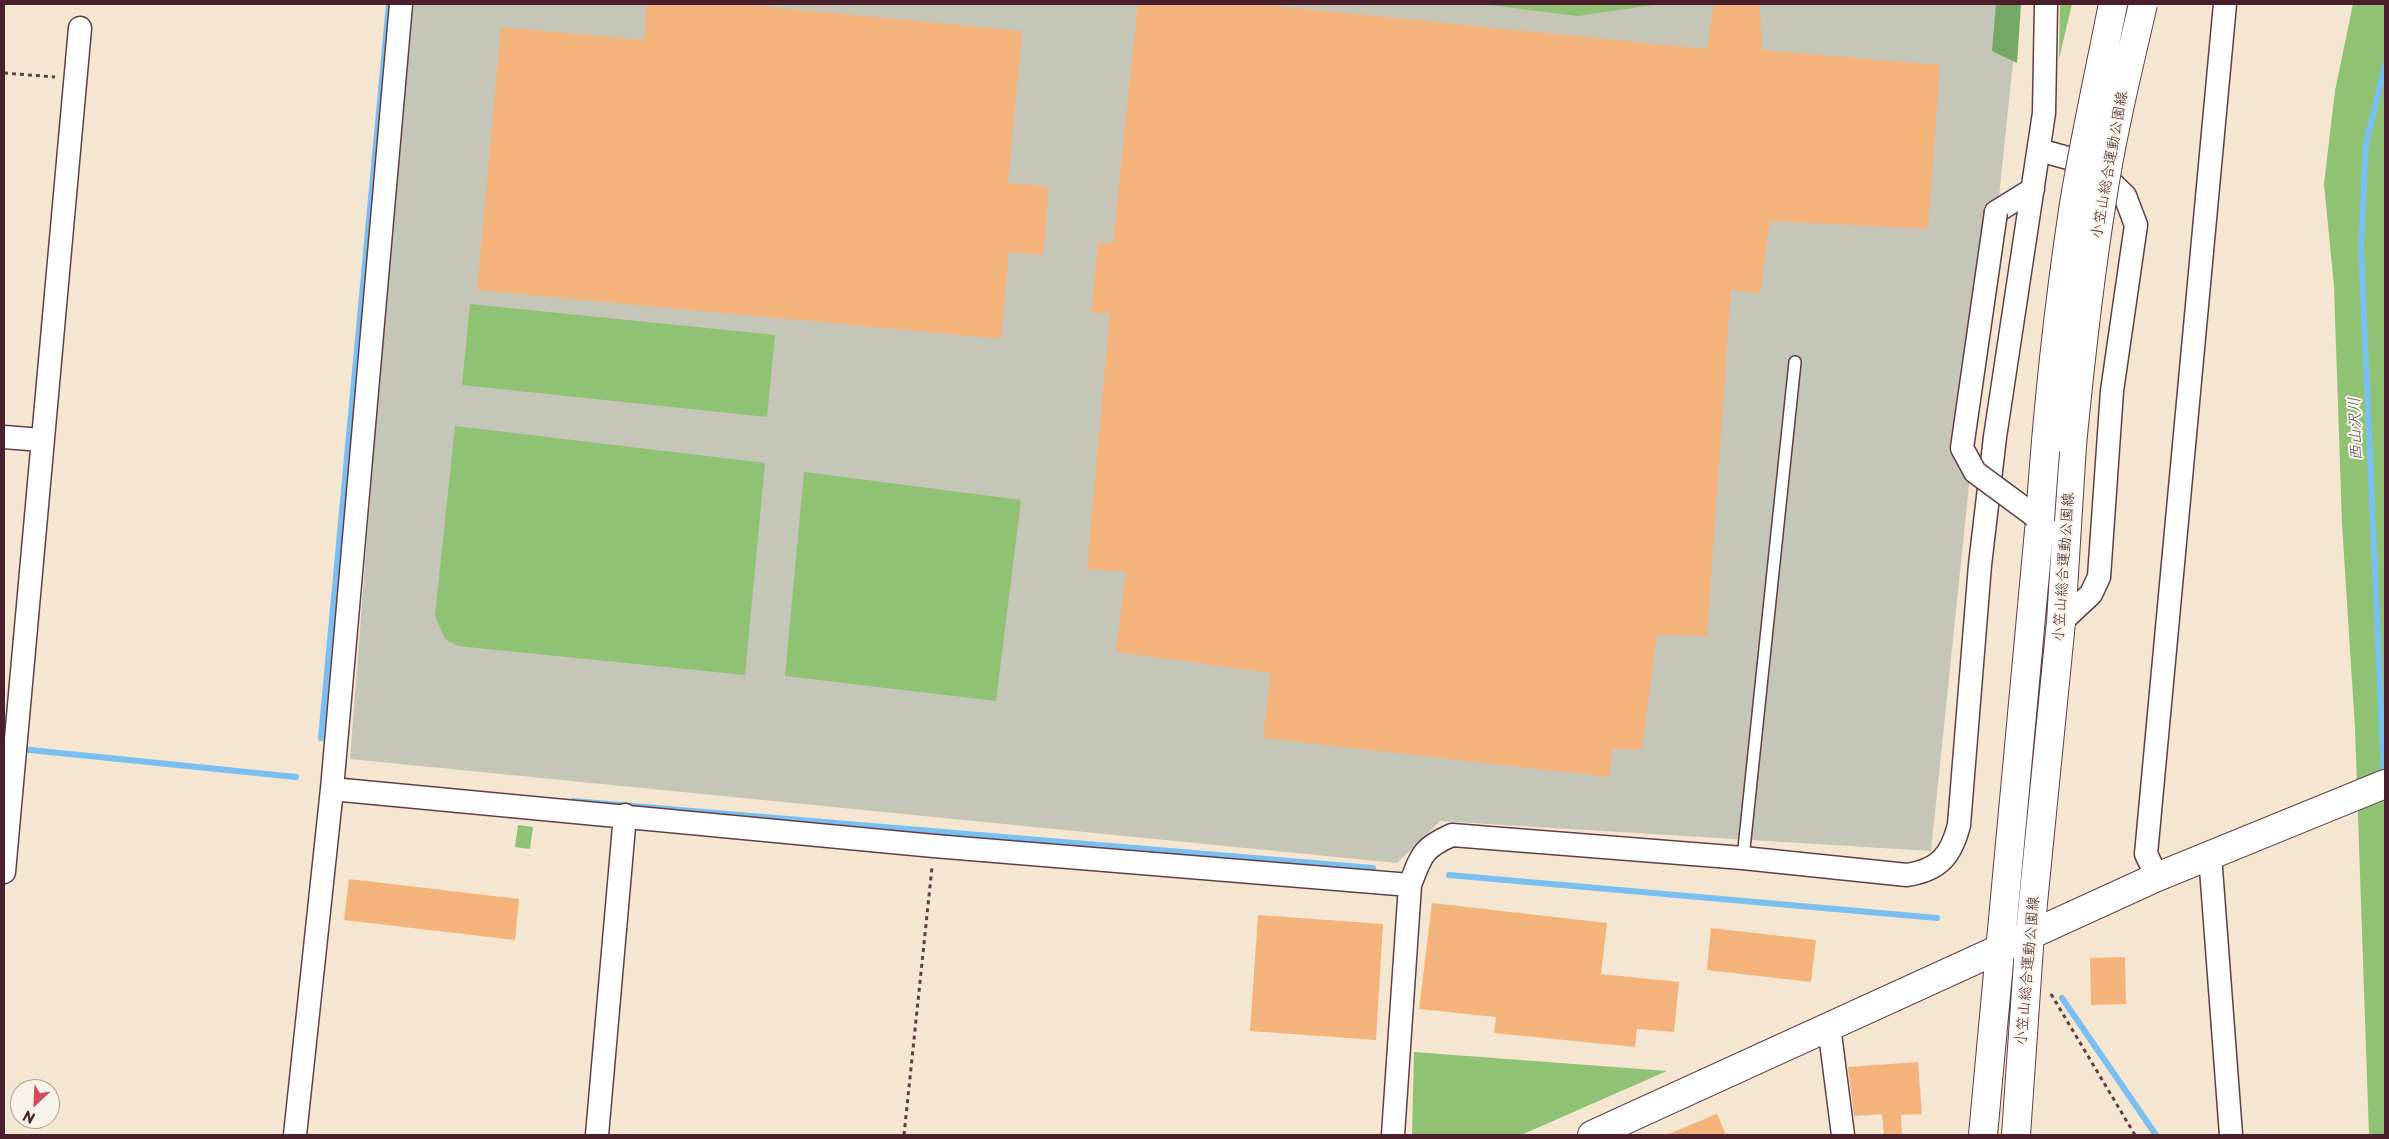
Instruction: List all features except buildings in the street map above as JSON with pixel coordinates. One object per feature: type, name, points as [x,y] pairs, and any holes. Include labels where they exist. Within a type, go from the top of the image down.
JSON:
[{"type":"main road","name":"小笠山総合運動公園線","points":[[1983,1135],[2002,947],[2056,336],[2082,158],[2113,4]]},
{"type":"main road","name":"小笠山総合運動公園線","points":[[2016,1135],[2030,933],[2061,622],[2072,445],[2080,357],[2102,200],[2123,87],[2143,4]]},
{"type":"main road","points":[[1592,1135],[2030,933],[2157,877],[2378,786]]},
{"type":"street","points":[[295,1135],[332,789],[401,4]]},
{"type":"street","points":[[1393,1135],[1410,885],[1420,860],[1432,844],[1452,835],[1742,858],[1907,875],[1925,872],[1943,860],[1954,845],[1959,825],[1980,565],[1995,437],[2044,113],[2046,4]]},
{"type":"street","points":[[2157,877],[2146,854],[2225,4]]},
{"type":"street","points":[[4,872],[7,799],[80,28]]},
{"type":"street","points":[[2039,150],[2093,165],[2125,196],[2136,225],[2112,391],[2099,577],[2091,594],[2061,622]]},
{"type":"street","points":[[2034,189],[1996,212],[1962,448],[1975,472],[2040,520]]},
{"type":"street","points":[[4,437],[42,440]]},
{"type":"street","points":[[332,789],[625,815],[934,846],[1410,885]]},
{"type":"street","points":[[597,1135],[625,815]]},
{"type":"street","points":[[2210,855],[2231,1135]]},
{"type":"street","points":[[1829,1026],[1843,1135]]},
{"type":"lane","points":[[1742,858],[1795,362]]},
{"type":"path","points":[[4,72],[76,79]]},
{"type":"path","points":[[904,1135],[934,846]]},
{"type":"path","points":[[2048,989],[2135,1135]]},
{"type":"shaded area","points":[[408,4],[2019,4],[1931,851],[1440,821],[1397,863],[350,759]]},
{"type":"green space","points":[[1482,4],[1662,4],[1577,16]]},
{"type":"green space","points":[[1996,4],[2021,4],[2017,63],[1992,51]]},
{"type":"green space","points":[[2060,4],[2072,4],[2059,59]]},
{"type":"green space","points":[[2353,4],[2385,4],[2385,1135],[2369,1135],[2355,728],[2342,524],[2334,286],[2324,184],[2335,91]]},
{"type":"green space","points":[[470,304],[775,335],[767,417],[462,385]]},
{"type":"green space","points":[[455,426],[765,463],[745,675],[458,646],[445,639],[435,616]]},
{"type":"green space","points":[[804,472],[1021,500],[996,701],[785,676]]},
{"type":"green space","points":[[518,825],[533,827],[530,849],[515,847]]},
{"type":"green space","points":[[1414,1052],[1667,1071],[1521,1135],[1412,1135]]},
{"type":"waterway","points":[[321,738],[389,4]]},
{"type":"waterway","name":"西山沢川","points":[[2384,779],[2361,247],[2366,144],[2385,65]]},
{"type":"waterway","points":[[20,749],[296,777]]},
{"type":"waterway","points":[[573,801],[1373,868]]},
{"type":"waterway","points":[[1449,875],[1937,918]]},
{"type":"waterway","points":[[2062,998],[2156,1135]]}]
